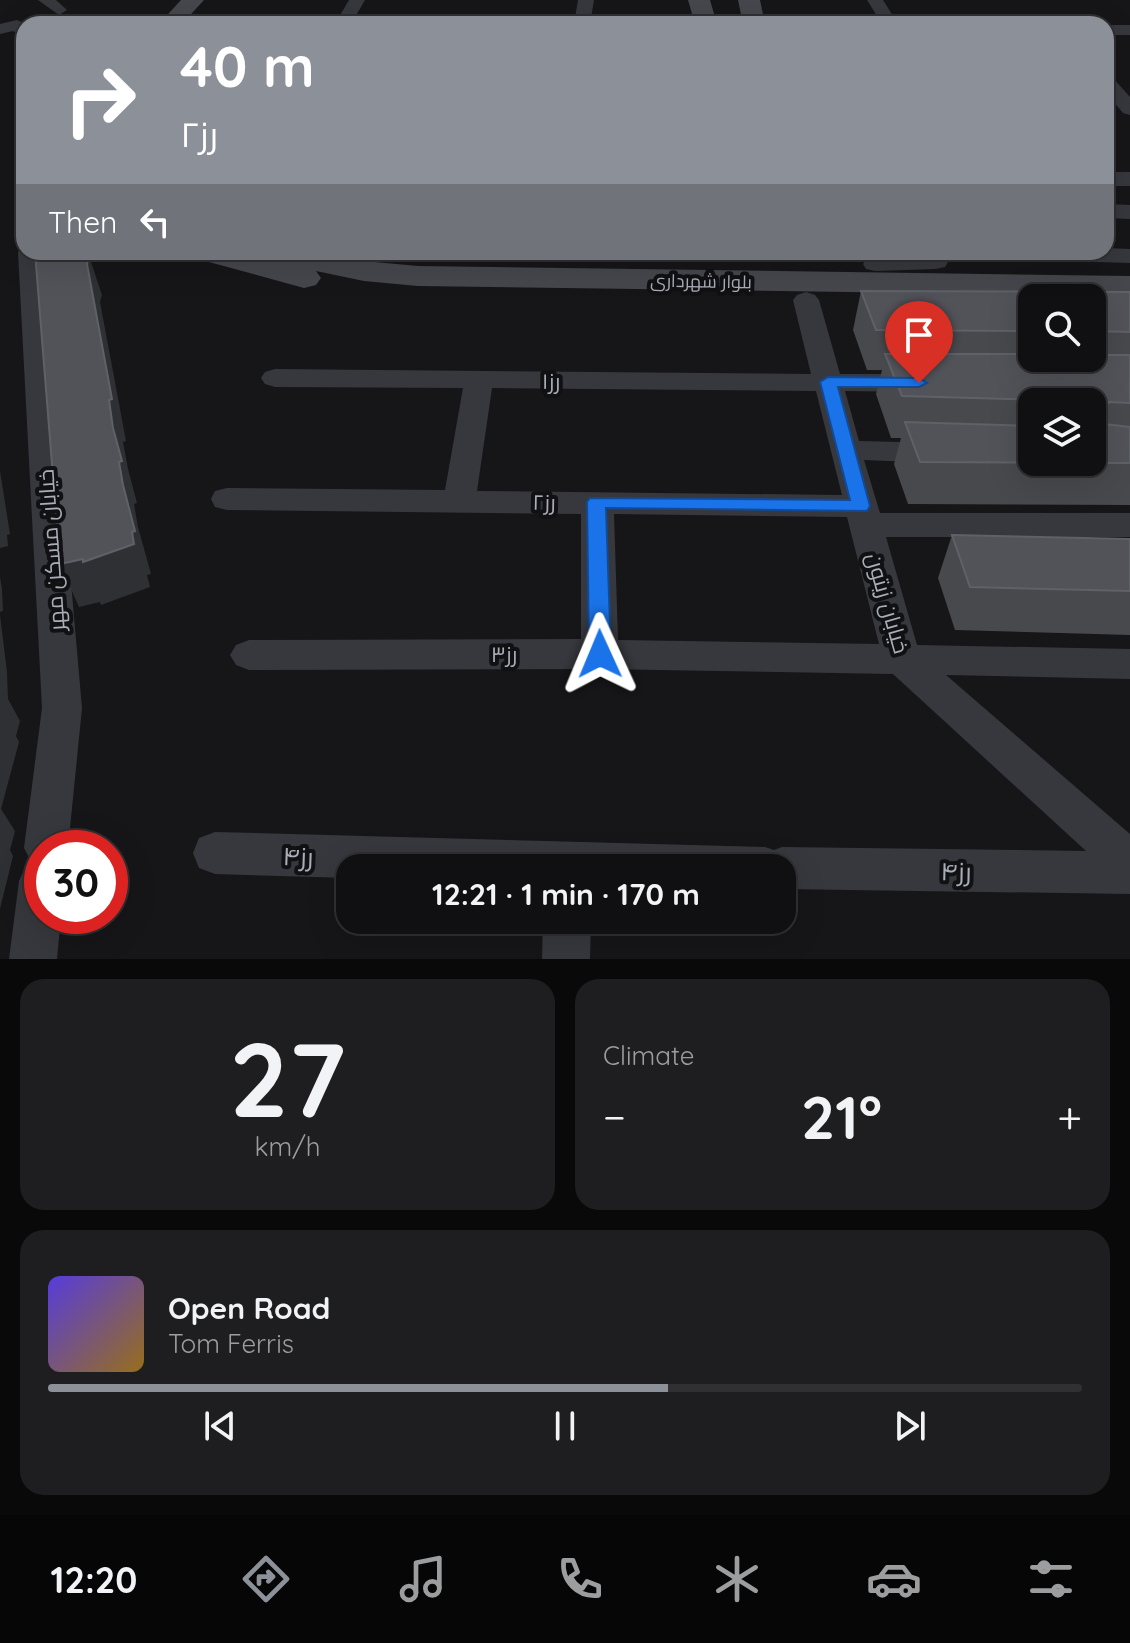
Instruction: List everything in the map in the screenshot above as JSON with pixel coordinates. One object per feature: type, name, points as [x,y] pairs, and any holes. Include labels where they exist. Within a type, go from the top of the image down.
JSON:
[{"type":"main road","points":[[178,16],[193,0]]},
{"type":"main road","points":[[201,16],[214,0]]},
{"type":"main road","name":"بلوار شهرداری","points":[[240,260],[351,287],[416,293],[822,278],[1130,286]]},
{"type":"main road","name":"بلوار شهرداری","points":[[312,260],[364,271],[418,276],[758,267]]},
{"type":"main road","points":[[758,267],[822,278]]},
{"type":"main road","name":"بلوار شهرداری","points":[[822,278],[1018,300]]},
{"type":"main road","points":[[1106,303],[1130,303]]},
{"type":"street","points":[[1114,86],[1126,116]]},
{"type":"street","name":"خیابان مسکن مهر","points":[[31,260],[62,708],[48,830]]},
{"type":"street","points":[[875,264],[936,262],[935,260]]},
{"type":"street","name":"خیابان زیتون","points":[[822,278],[828,382],[902,660],[1130,862]]},
{"type":"street","name":"رز۱","points":[[275,378],[939,383]]},
{"type":"street","points":[[459,501],[479,381]]},
{"type":"street","points":[[846,450],[970,454]]},
{"type":"street","name":"رز۲","points":[[227,499],[597,502],[864,516],[1130,525]]},
{"type":"street","points":[[597,502],[600,654]]},
{"type":"street","name":"رز۳","points":[[249,655],[600,654],[1130,664]]},
{"type":"street","name":"رز۴","points":[[215,853],[336,858]]},
{"type":"street","name":"رز۴","points":[[796,868],[1130,873]]},
{"type":"street","points":[[33,959],[36,934]]},
{"type":"street","points":[[566,959],[567,934]]},
{"type":"building","points":[[36,260],[88,260],[112,399],[109,400],[113,428],[135,531],[132,532],[134,544],[83,562],[83,559],[60,564]]},
{"type":"building","points":[[861,291],[1018,292],[1018,331],[876,330]]},
{"type":"building","points":[[1106,292],[1130,292],[1130,332],[1106,331]]},
{"type":"building","points":[[885,354],[1018,354],[1018,372],[1106,372],[1106,355],[1130,355],[1130,403],[1109,402],[1106,405],[1106,388],[1018,388],[1018,399],[902,396]]},
{"type":"building","points":[[905,422],[1018,426],[1018,462],[920,462]]},
{"type":"building","points":[[1106,424],[1130,427],[1130,463],[1106,463]]},
{"type":"building","points":[[952,535],[1130,539],[1130,591],[970,587]]},
{"type":"route","points":[[600,654],[597,502],[861,506],[828,382],[919,383]]}]
